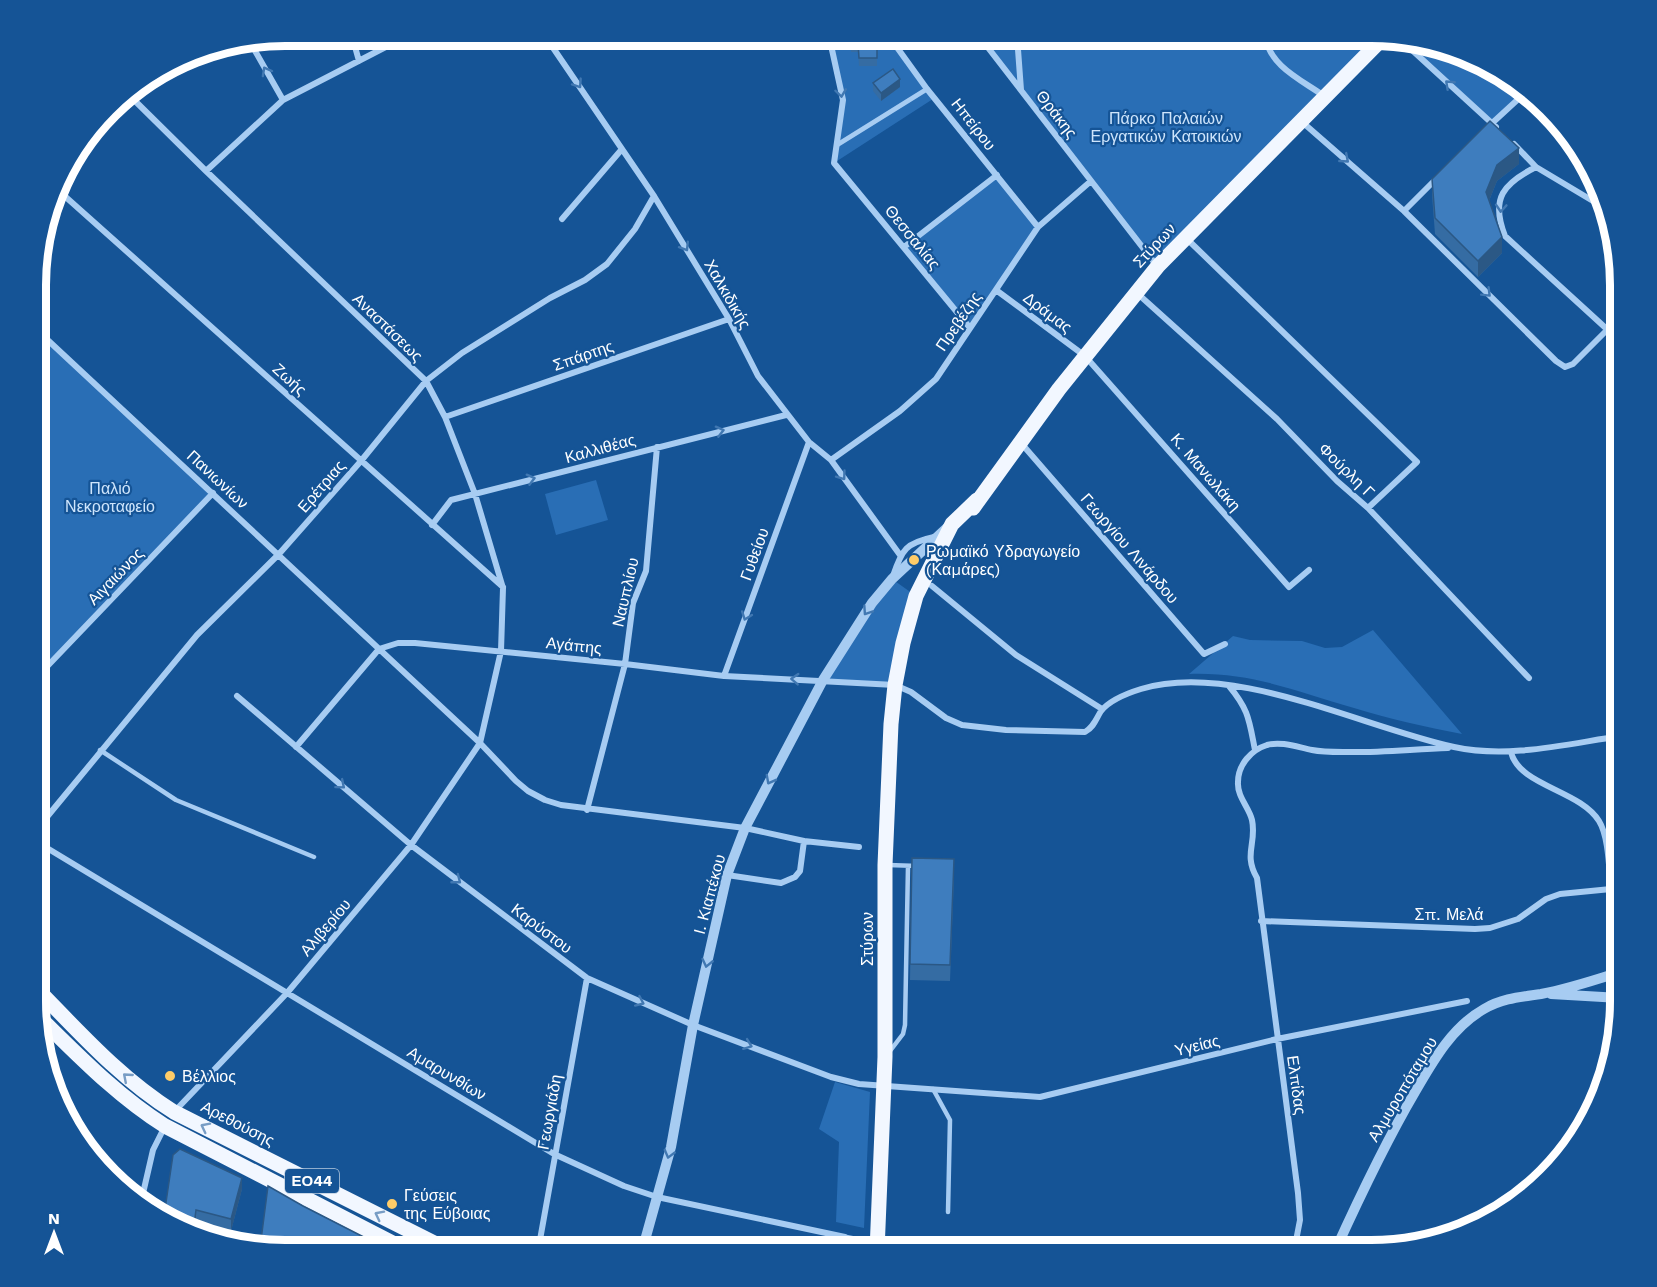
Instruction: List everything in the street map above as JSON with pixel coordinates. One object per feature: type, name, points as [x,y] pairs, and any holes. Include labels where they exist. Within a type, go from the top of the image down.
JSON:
[{"type":"main road","name":"Στύρων","points":[[906,629],[932,586],[955,538],[977,501],[1085,356],[1136,292],[1185,237],[1374,46]]},
{"type":"main road","name":"Στύρων","points":[[877,1240],[885,1086],[885,865],[891,724],[895,686],[906,629],[916,596],[952,524],[977,501]]},
{"type":"main road","name":"Αρεθούσης","points":[[46,998],[116,1068],[147,1095],[174,1112],[428,1240]]},
{"type":"main road","name":"ΕΟ44","points":[[48,1026],[105,1082],[136,1108],[165,1126],[387,1240]]},
{"type":"street","points":[[355,46],[359,61]]},
{"type":"street","points":[[206,171],[283,100],[388,46]]},
{"type":"street","name":"Χαλκιδικής","points":[[552,46],[654,196],[729,319],[758,376],[809,442],[831,460],[900,555]]},
{"type":"street","points":[[831,46],[843,100],[837,145]]},
{"type":"street","name":"Ηπείρου","points":[[896,46],[927,89],[1038,227]]},
{"type":"street","name":"Θράκης","points":[[987,46],[1158,266]]},
{"type":"street","points":[[1018,46],[1021,90]]},
{"type":"street","points":[[1268,46],[1272,56],[1286,71],[1324,97]]},
{"type":"street","points":[[254,49],[283,100]]},
{"type":"street","points":[[1412,50],[1500,130]]},
{"type":"street","points":[[837,145],[927,89]]},
{"type":"street","points":[[1484,131],[1519,98]]},
{"type":"street","name":"Αναστάσεως","points":[[135,101],[426,381],[445,417],[475,494],[503,588],[501,651]]},
{"type":"street","points":[[1301,120],[1404,211],[1556,361],[1565,367],[1573,364],[1608,329],[1505,236],[1500,224],[1500,200],[1504,191],[1512,181],[1536,167]]},
{"type":"street","points":[[1507,138],[1536,167],[1595,202]]},
{"type":"street","name":"Θεσσαλίας","points":[[837,145],[834,163],[970,328]]},
{"type":"street","points":[[562,219],[622,149]]},
{"type":"street","points":[[1404,211],[1444,171]]},
{"type":"street","points":[[904,247],[997,175]]},
{"type":"street","name":"Πρεβέζης","points":[[831,460],[900,411],[936,379],[1038,227],[1091,181]]},
{"type":"street","name":"Ζωής","points":[[64,196],[503,588]]},
{"type":"street","name":"Ερέτριας","points":[[46,818],[197,635],[279,554],[361,461],[426,381],[462,352],[550,298],[585,280],[607,264],[635,229],[654,196]]},
{"type":"street","points":[[1185,237],[1417,462],[1368,508]]},
{"type":"street","name":"Δράμας","points":[[996,290],[1085,356]]},
{"type":"street","name":"Φούρλη Γ","points":[[1136,292],[1277,419],[1337,481],[1368,508],[1529,678]]},
{"type":"street","name":"Σπάρτης","points":[[445,417],[729,319]]},
{"type":"street","name":"Πανιωνίων","points":[[46,338],[279,554],[528,791],[544,800],[587,810],[745,828],[804,841],[859,847]]},
{"type":"street","name":"Κ. Μανωλάκη","points":[[1085,356],[1289,587],[1309,570]]},
{"type":"street","name":"Καλλιθέας","points":[[432,525],[452,501],[786,415]]},
{"type":"street","name":"Γυθείου","points":[[724,676],[809,442]]},
{"type":"street","name":"Γεωργίου Λινάρδου","points":[[1021,443],[1204,654],[1225,644]]},
{"type":"street","name":"Ναυπλίου","points":[[587,810],[625,664],[633,603],[646,572],[657,447]]},
{"type":"street","name":"Αιγαιώνος","points":[[46,668],[213,493]]},
{"type":"street","name":"Ι. Κιαπέκου","points":[[645,1240],[671,1147],[693,1025],[727,875],[745,828],[823,680],[872,603],[892,579],[952,524]]},
{"type":"street","name":"Ι. Κιαπέκου","points":[[892,579],[900,555],[915,541],[936,537]]},
{"type":"street","points":[[932,586],[1016,655],[1102,709]]},
{"type":"street","name":"Αγάπης","points":[[378,649],[398,643],[415,643],[724,676],[895,686]]},
{"type":"street","points":[[296,747],[378,649]]},
{"type":"street","name":"Αλιβερίου","points":[[143,1193],[153,1150],[174,1112],[287,993],[411,845],[480,743],[501,651]]},
{"type":"street","points":[[895,686],[910,692],[946,718],[963,725],[985,729],[1079,733],[1091,729],[1102,709],[1123,696],[1141,689],[1173,682],[1229,686],[1259,691],[1455,748]]},
{"type":"street","points":[[1229,686],[1242,702],[1249,717],[1255,750],[1269,744],[1344,752],[1455,748],[1511,752],[1610,738]]},
{"type":"street","name":"Καρύστου","points":[[237,696],[411,845],[587,978],[693,1025],[831,1077],[859,1084],[885,1086]]},
{"type":"street","name":"Ελπίδας","points":[[1255,750],[1243,764],[1238,781],[1240,796],[1252,819],[1253,830],[1249,860],[1257,878],[1300,1220],[1296,1240]]},
{"type":"street","name":"Σπ. Μελά","points":[[1511,752],[1513,763],[1524,773],[1578,801],[1599,820],[1604,836],[1610,881]]},
{"type":"street","points":[[727,875],[781,883],[788,881],[800,871],[804,841]]},
{"type":"street","name":"Αμαρυνθίων","points":[[46,847],[555,1154],[624,1186],[657,1197],[855,1240]]},
{"type":"street","name":"Σπ. Μελά","points":[[1261,921],[1475,930],[1518,919],[1546,899],[1560,894],[1610,889]]},
{"type":"street","points":[[1541,993],[1610,975]]},
{"type":"street","name":"Γεωργιάδη","points":[[540,1240],[587,978]]},
{"type":"street","points":[[1541,993],[1610,996]]},
{"type":"street","name":"Αλμυροπόταμου","points":[[1340,1240],[1372,1169],[1438,1053],[1461,1026],[1483,1009],[1503,1000],[1541,993]]},
{"type":"street","name":"Υγείας","points":[[885,1086],[1040,1097],[1277,1039],[1467,1001]]},
{"type":"lane","points":[[100,750],[176,800],[314,857]]},
{"type":"lane","points":[[885,865],[920,866]]},
{"type":"lane","points":[[885,1058],[903,1034],[905,1025],[908,866]]},
{"type":"lane","points":[[933,1089],[950,1120],[948,1212]]},
{"type":"green space","points":[[831,46],[896,46],[936,97],[834,163],[843,100]]},
{"type":"green space","name":"Πάρκο Παλαιών Εργατικών Κατοικιών","points":[[987,46],[1375,46],[1158,266]]},
{"type":"green space","points":[[1412,50],[1448,59],[1477,71],[1519,98],[1492,123]]},
{"type":"green space","points":[[997,175],[1038,227],[970,328],[904,247]]},
{"type":"green space","name":"Παλιό Νεκροταφείο","points":[[46,338],[213,493],[46,668]]},
{"type":"green space","points":[[596,480],[608,520],[556,535],[545,494]]},
{"type":"green space","points":[[892,579],[916,596],[895,685],[823,680]]},
{"type":"green space","points":[[1373,630],[1462,734],[1381,716],[1253,679],[1189,674],[1233,636],[1250,640],[1302,641],[1325,648],[1342,647]]},
{"type":"green space","points":[[835,1082],[870,1092],[864,1228],[836,1222],[839,1142],[819,1129]]},
{"type":"building","points":[[858,46],[877,46],[877,58],[859,58]]},
{"type":"building","points":[[893,69],[900,79],[881,93],[873,83]]},
{"type":"building","points":[[1490,121],[1519,148],[1497,165],[1486,192],[1502,237],[1478,261],[1435,218],[1432,179]]},
{"type":"building","points":[[912,858],[954,859],[950,965],[910,964]]},
{"type":"building","points":[[180,1149],[242,1178],[231,1219],[196,1210],[194,1222],[165,1208],[173,1155]]},
{"type":"building","points":[[268,1186],[369,1240],[270,1240],[261,1239]]},
{"type":"place","name":"Ρωμαϊκό Υδραγωγείο (Καμάρες)","points":[[914,560]]},
{"type":"place","name":"Βέλλιος","points":[[170,1076]]},
{"type":"place","name":"Γεύσεις της Εύβοιας","points":[[392,1204]]}]
